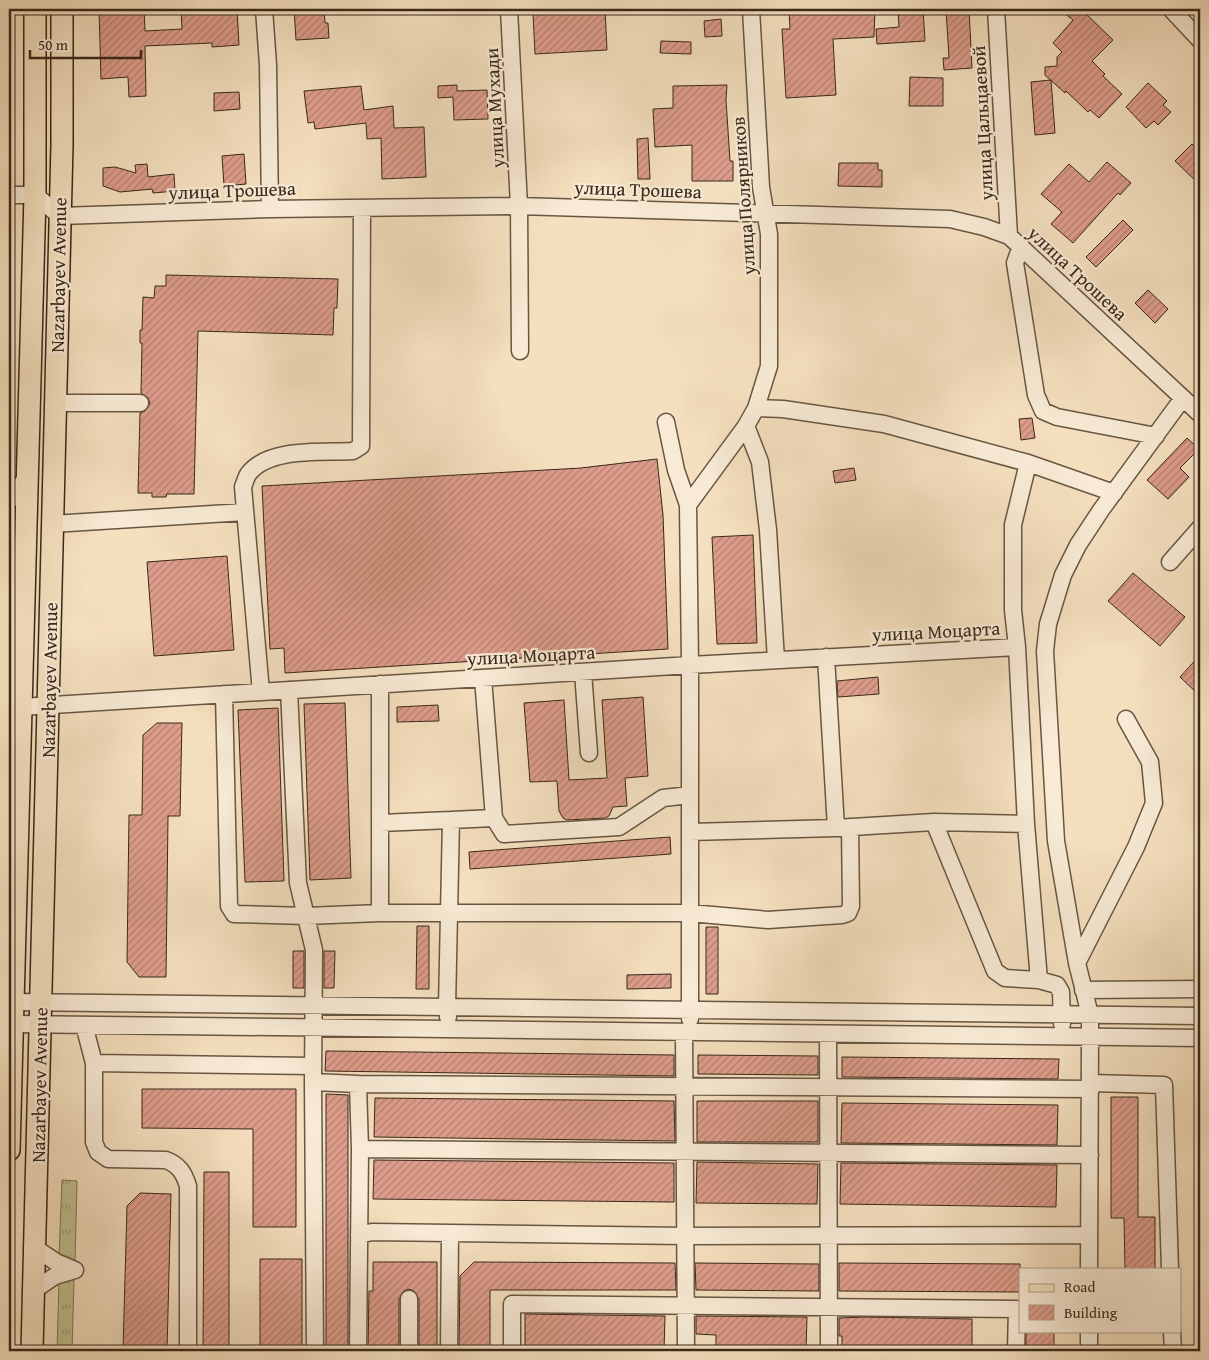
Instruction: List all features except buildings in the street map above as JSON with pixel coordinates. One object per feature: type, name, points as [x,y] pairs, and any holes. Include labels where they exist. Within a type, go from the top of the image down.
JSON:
[{"type":"main road","name":"Nazarbayev Avenue","points":[[9,1150],[13,1002],[11,950],[21,707],[17,587],[27,477],[35,195],[35,9]]},
{"type":"main road","name":"Nazarbayev Avenue","points":[[32,1351],[60,216],[62,9]]},
{"type":"street","points":[[264,9],[268,65],[270,209]]},
{"type":"street","name":"улица Мухади","points":[[509,9],[520,206],[520,351]]},
{"type":"street","name":"улица Полярников","points":[[688,505],[746,426],[756,408],[769,366],[770,234],[761,187],[751,9]]},
{"type":"street","name":"улица Цальцаевой","points":[[996,9],[1015,241],[1015,263],[1036,395],[1043,411],[1057,417],[1156,436]]},
{"type":"street","points":[[1172,9],[1200,40]]},
{"type":"street","points":[[9,195],[35,195],[60,216]]},
{"type":"street","name":"улица Трошева","points":[[60,216],[270,209],[520,206],[950,219],[984,227],[1015,241],[1200,414]]},
{"type":"street","points":[[261,692],[243,487],[248,474],[256,466],[271,458],[286,454],[353,451],[361,446],[362,208]]},
{"type":"street","points":[[1089,1268],[1090,1015],[1077,963],[1056,841],[1045,651],[1048,624],[1063,576],[1078,545],[1183,398]]},
{"type":"street","points":[[55,403],[140,403]]},
{"type":"street","points":[[756,408],[884,424],[1028,463],[1114,493]]},
{"type":"street","points":[[666,422],[676,470],[688,505],[690,1010],[687,1032],[685,1086],[686,1351]]},
{"type":"street","points":[[746,426],[760,462],[768,530],[776,660]]},
{"type":"street","points":[[1028,463],[1013,525],[1013,610],[1017,647],[1026,824],[1039,980]]},
{"type":"street","points":[[9,501],[27,477]]},
{"type":"street","points":[[52,524],[246,512]]},
{"type":"street","points":[[1170,562],[1200,528]]},
{"type":"street","name":"улица Моцарта","points":[[21,707],[690,665],[1017,647]]},
{"type":"street","points":[[224,694],[230,909],[232,912],[238,914],[306,916],[380,913],[690,913],[768,920],[845,915],[851,906],[826,658]]},
{"type":"street","points":[[583,672],[589,753]]},
{"type":"street","points":[[482,678],[494,818],[504,834],[619,827],[663,798],[690,795]]},
{"type":"street","points":[[380,684],[380,913]]},
{"type":"street","points":[[289,690],[298,883],[314,950],[315,1351]]},
{"type":"street","points":[[1077,963],[1136,847],[1154,803],[1150,762],[1126,719]]},
{"type":"street","points":[[380,823],[494,818]]},
{"type":"street","points":[[450,1029],[447,1007],[451,820]]},
{"type":"street","points":[[690,832],[843,828],[934,822],[1026,824]]},
{"type":"street","points":[[934,822],[995,971],[1004,978],[1039,980],[1057,985],[1062,992],[1062,1036]]},
{"type":"street","points":[[1084,990],[1200,989]]},
{"type":"street","points":[[13,1002],[1200,1016]]},
{"type":"street","points":[[12,1024],[1200,1038]]},
{"type":"street","points":[[84,1025],[94,1063],[94,1142],[98,1152],[108,1158],[166,1160],[174,1163],[185,1176],[188,1186],[188,1351]]},
{"type":"street","points":[[828,1034],[829,1351]]},
{"type":"street","points":[[94,1063],[313,1074],[358,1084],[828,1087],[1164,1085],[1170,1268]]},
{"type":"street","points":[[358,1084],[360,1149],[358,1351]]},
{"type":"street","points":[[360,1149],[1090,1155]]},
{"type":"street","points":[[359,1235],[372,1232],[686,1236],[1089,1235]]},
{"type":"street","points":[[449,1351],[450,1234]]},
{"type":"street","points":[[33,1291],[55,1276],[75,1270],[56,1262],[35,1248]]},
{"type":"street","points":[[409,1299],[409,1351]]},
{"type":"street","points":[[512,1351],[512,1304],[1017,1309],[1016,1351]]},
{"type":"street","points":[[1089,1332],[1089,1351]]},
{"type":"street","points":[[1172,1332],[1173,1351]]},
{"type":"green space","points":[[62,1180],[77,1181],[75,1260],[59,1257]]},
{"type":"green space","points":[[65,1279],[74,1280],[72,1351],[57,1351],[59,1281]]}]
